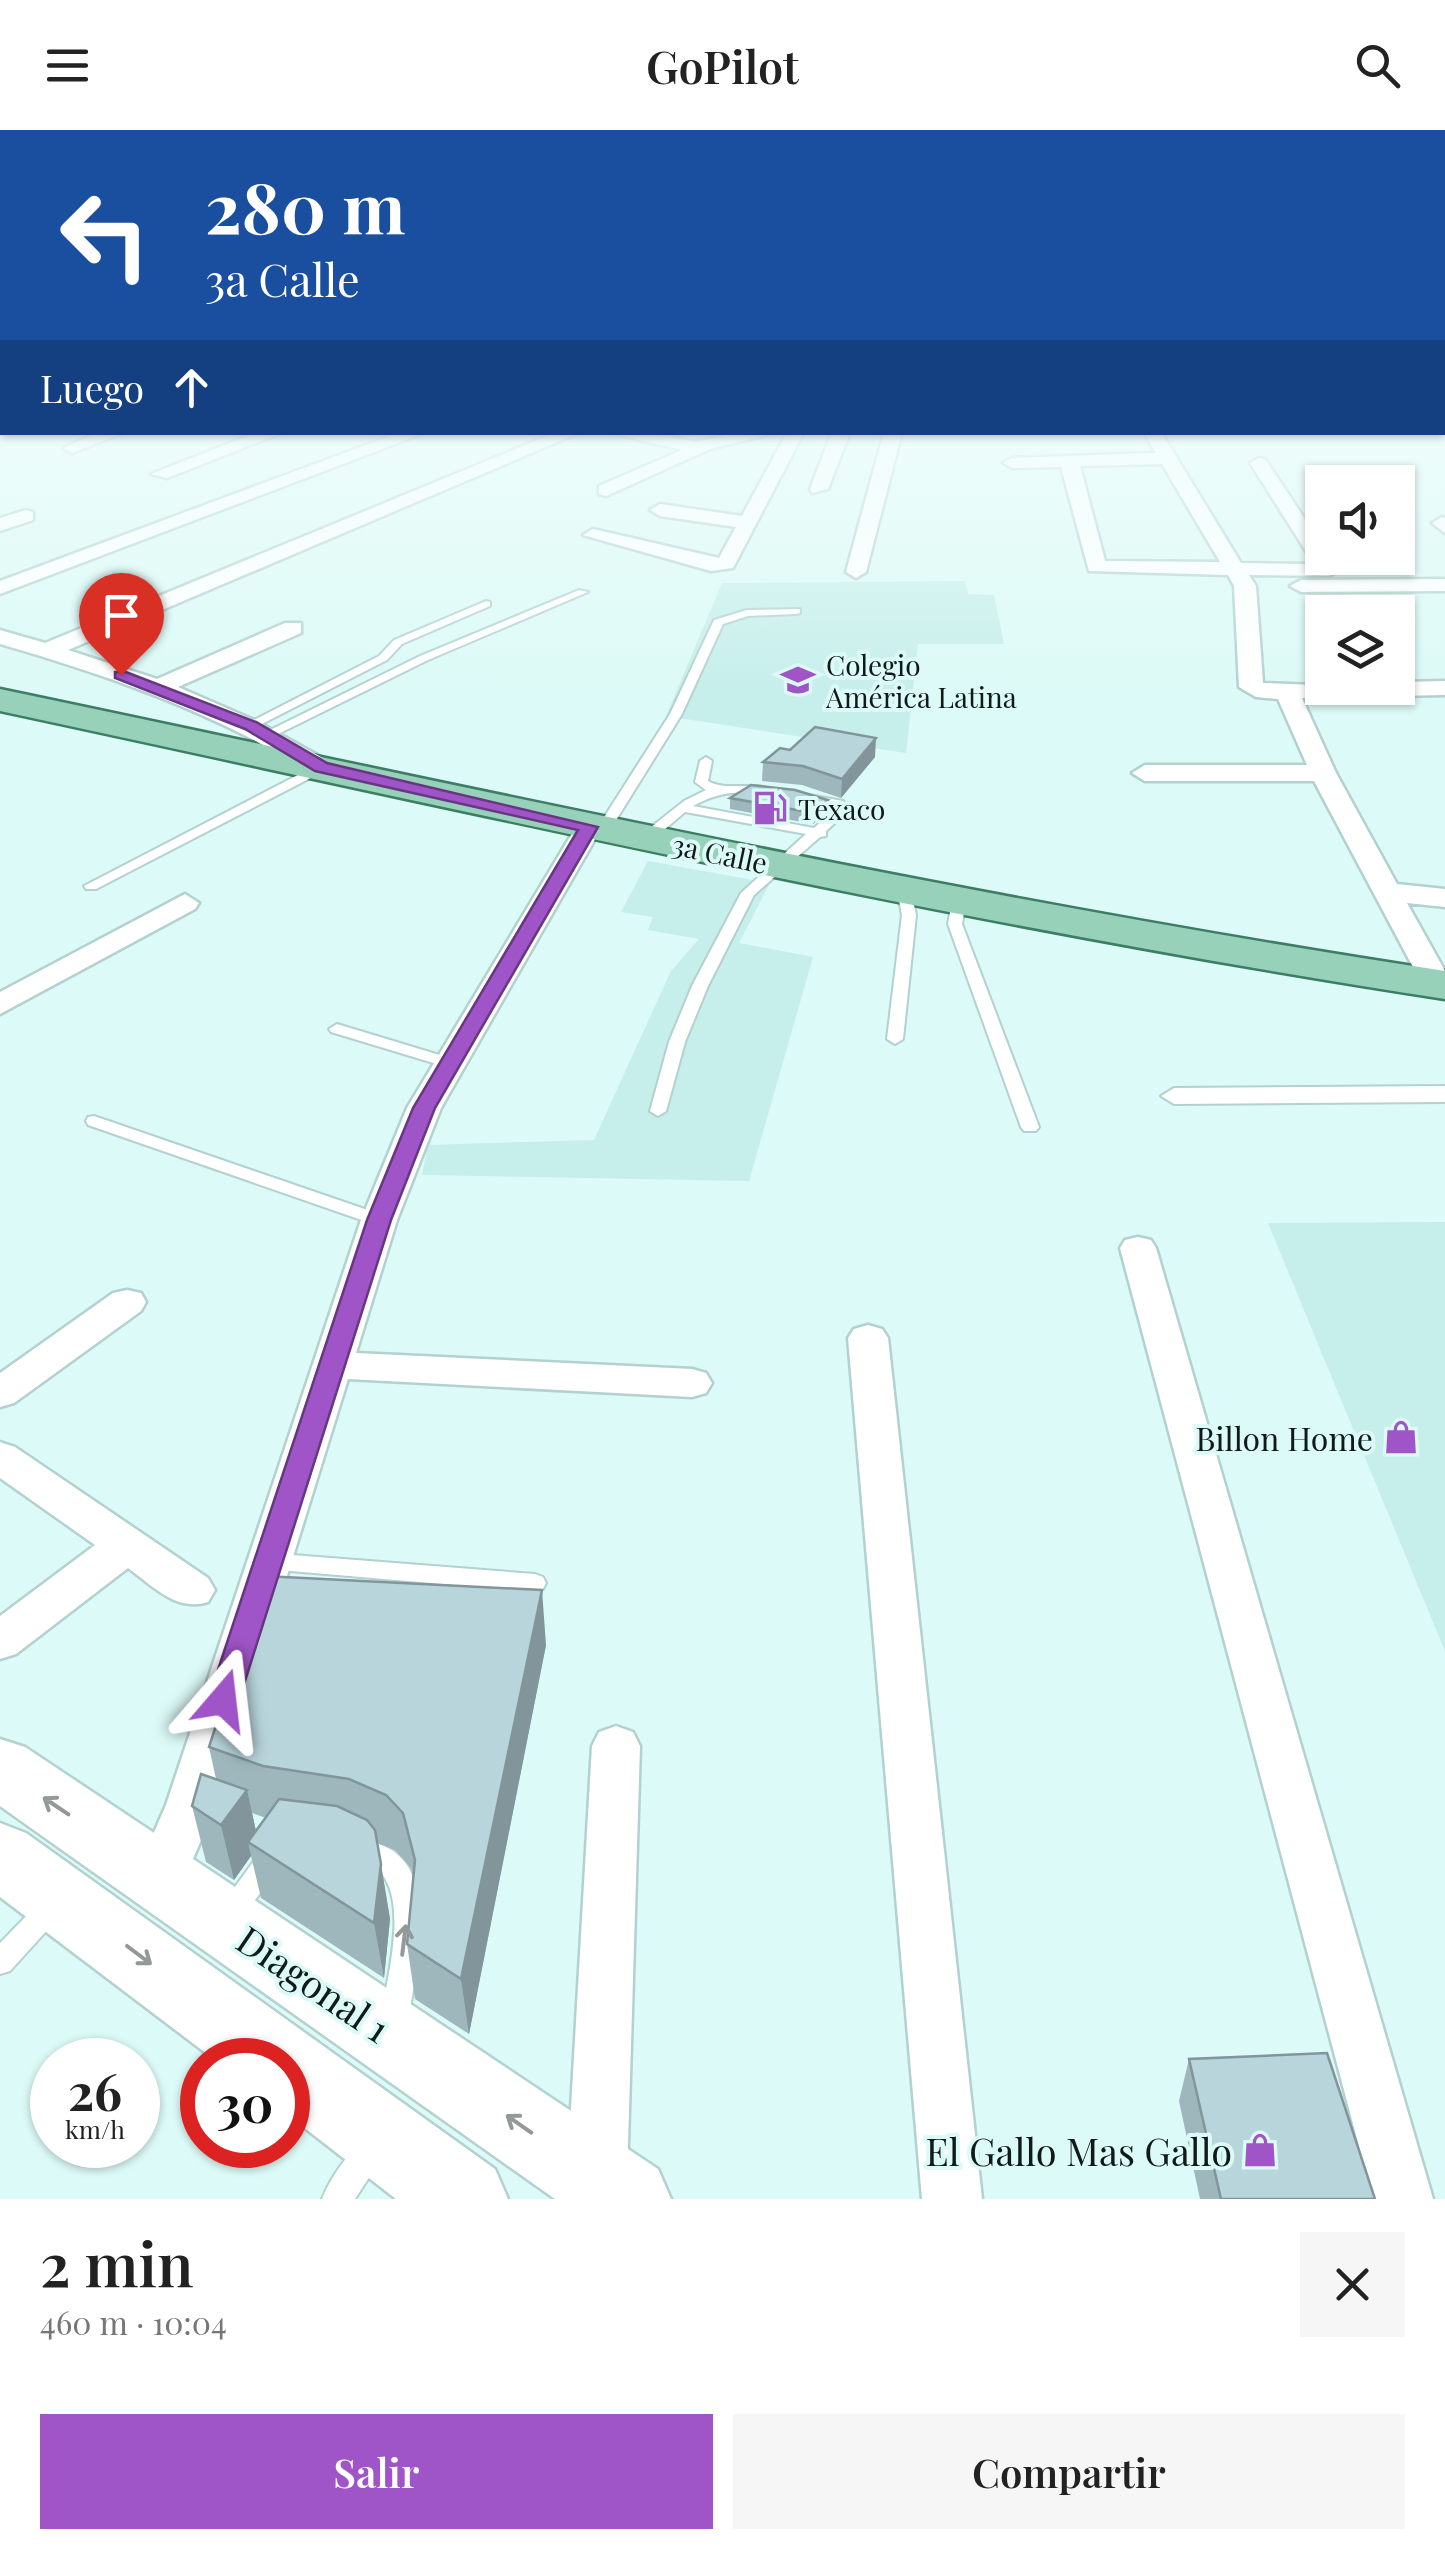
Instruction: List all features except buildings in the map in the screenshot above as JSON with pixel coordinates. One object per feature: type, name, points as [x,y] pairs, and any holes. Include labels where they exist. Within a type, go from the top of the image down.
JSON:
[{"type":"main road","name":"3a Calle","points":[[0,700],[904,890],[1441,985]]},
{"type":"main road","name":"Diagonal 1","points":[[0,1768],[259,2038]]},
{"type":"main road","name":"Diagonal 1","points":[[0,1855],[101,1873],[225,1922],[612,2188]]},
{"type":"main road","points":[[310,2098],[359,2168],[466,2199]]},
{"type":"street","points":[[0,588],[233,502]]},
{"type":"street","points":[[45,650],[405,502]]},
{"type":"street","points":[[592,535],[718,566],[728,561],[759,502]]},
{"type":"street","points":[[856,572],[875,502]]},
{"type":"street","points":[[1079,502],[1096,567],[1389,586],[1445,585]]},
{"type":"street","points":[[1194,502],[1241,578],[1251,687],[1264,692],[1445,688]]},
{"type":"street","points":[[1241,578],[1329,570],[1285,502]]},
{"type":"street","points":[[660,510],[748,523]]},
{"type":"street","points":[[0,525],[26,516]]},
{"type":"street","points":[[1383,575],[1389,586]]},
{"type":"street","points":[[158,687],[293,628]]},
{"type":"street","points":[[0,637],[158,687],[259,730],[321,767]]},
{"type":"street","points":[[1287,692],[1323,773],[1441,985]]},
{"type":"street","points":[[1144,772],[1323,773]]},
{"type":"street","points":[[101,1873],[200,1808],[267,1560],[379,1220],[424,1108],[596,828]]},
{"type":"street","points":[[1388,892],[1445,898]]},
{"type":"street","points":[[116,941],[185,903]]},
{"type":"street","points":[[1174,1096],[1445,1094]]},
{"type":"street","points":[[1138,1248],[1402,2199]]},
{"type":"street","points":[[0,1392],[127,1302]]},
{"type":"street","points":[[868,1338],[952,2199]]},
{"type":"street","points":[[334,1365],[692,1384]]},
{"type":"street","points":[[0,1457],[124,1547],[192,1590]]},
{"type":"street","points":[[0,1641],[124,1547]]},
{"type":"street","points":[[612,2188],[616,1746]]},
{"type":"lane","points":[[259,730],[582,592]]},
{"type":"lane","points":[[259,730],[384,658],[398,642],[486,604]]},
{"type":"lane","points":[[596,828],[676,714],[718,622],[747,613],[796,611]]},
{"type":"lane","points":[[706,760],[700,782],[713,789]]},
{"type":"lane","points":[[91,886],[321,767]]},
{"type":"lane","points":[[646,838],[713,789],[731,786],[838,804],[843,810],[748,893],[700,986],[677,1042],[658,1111]]},
{"type":"lane","points":[[682,808],[821,832]]},
{"type":"lane","points":[[896,1039],[908,915],[904,890]]},
{"type":"lane","points":[[960,901],[955,924],[1030,1127]]},
{"type":"lane","points":[[0,1005],[116,941]]},
{"type":"lane","points":[[337,1029],[450,1063]]},
{"type":"lane","points":[[94,1121],[379,1220]]},
{"type":"lane","points":[[267,1560],[535,1584]]},
{"type":"lane","points":[[225,1922],[283,1838]]},
{"type":"lane","points":[[342,1846],[378,1852],[402,1876],[408,1900],[392,2036]]},
{"type":"lane","points":[[0,1962],[101,1873]]},
{"type":"shaded area","name":"Colegio América Latina","points":[[965,581],[968,594],[994,595],[1004,644],[918,644],[906,753],[666,716],[722,583]]},
{"type":"shaded area","points":[[648,861],[770,883],[739,943],[813,957],[749,1181],[422,1175],[428,1145],[594,1140],[671,971],[699,939],[648,930],[653,917],[621,912]]},
{"type":"shaded area","name":"Billon Home","points":[[1445,1222],[1445,1651],[1268,1223]]},
{"type":"place","name":"Colegio América Latina","points":[[798,680]]},
{"type":"place","name":"Texaco","points":[[770,808]]},
{"type":"place","name":"Billon Home","points":[[1401,1437]]},
{"type":"place","name":"El Gallo Mas Gallo","points":[[1260,2150]]},
{"type":"route","points":[[121,675],[250,725],[321,767],[589,827],[424,1108],[379,1220],[223,1700]]}]
